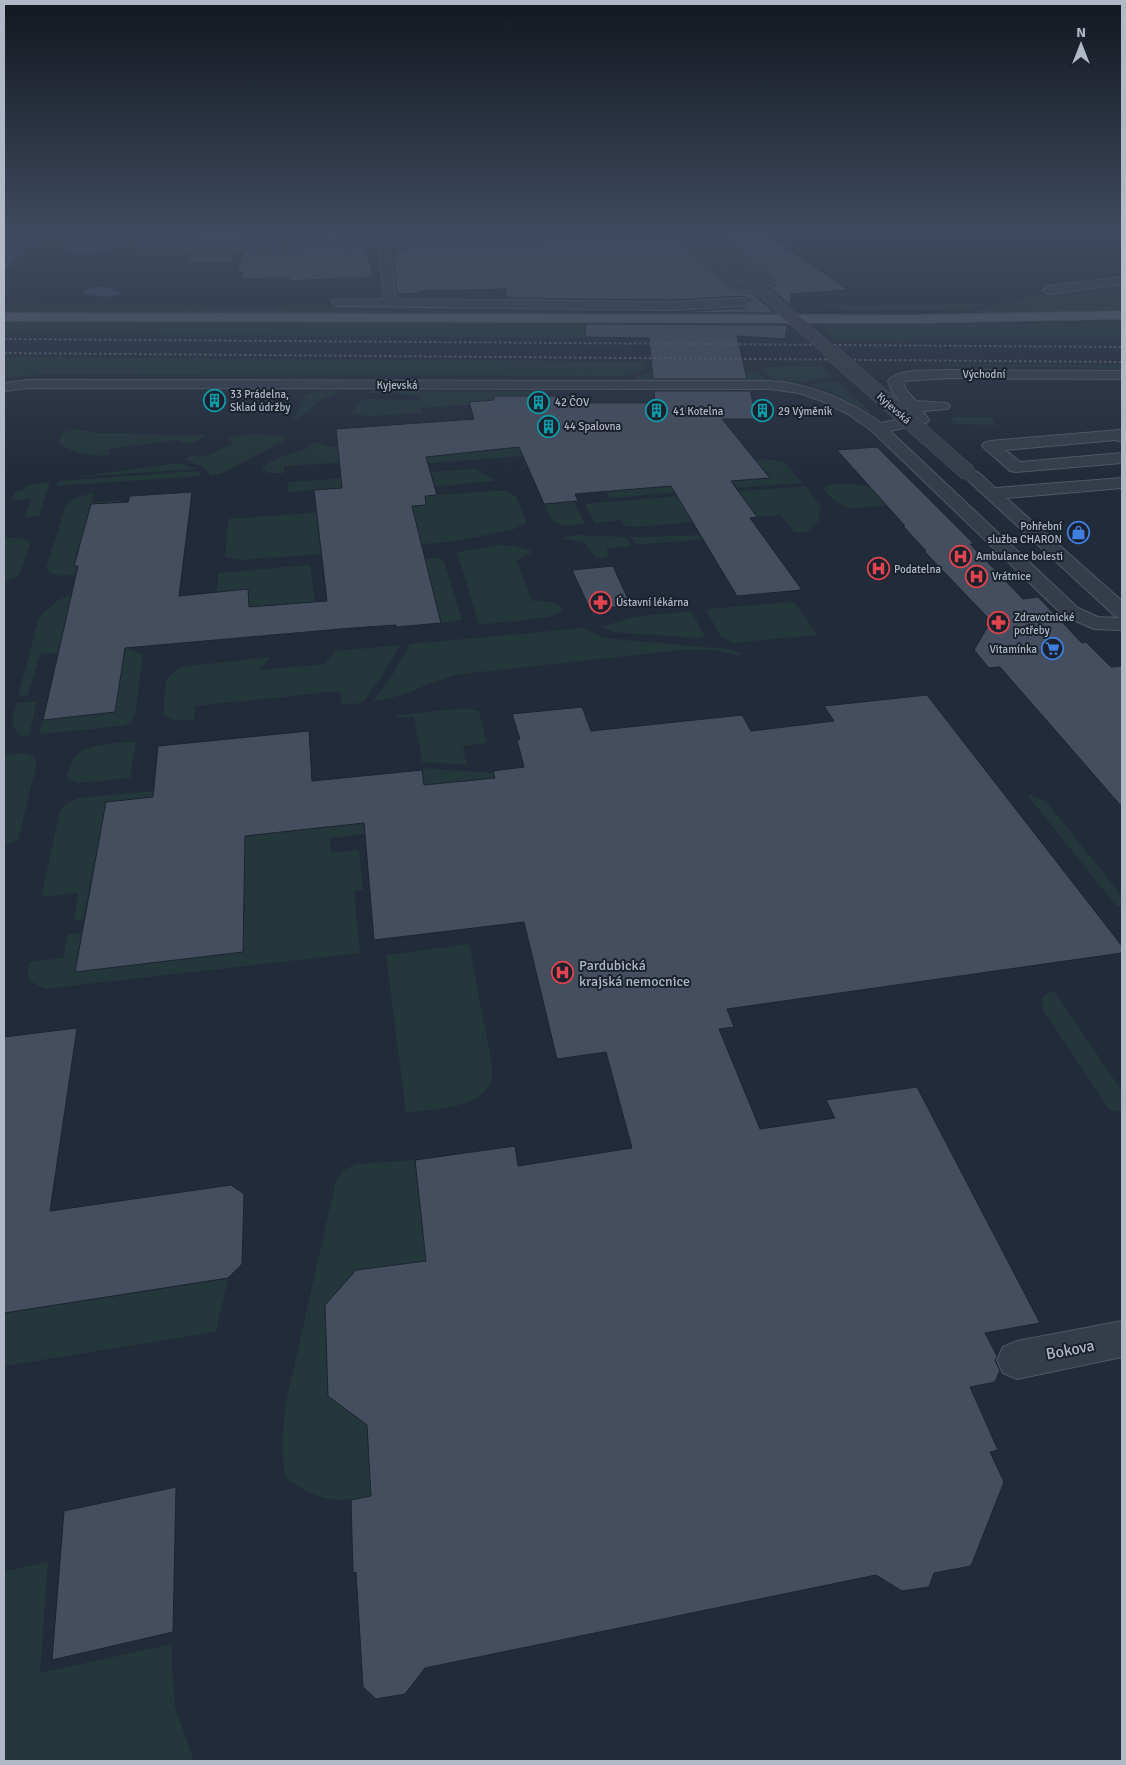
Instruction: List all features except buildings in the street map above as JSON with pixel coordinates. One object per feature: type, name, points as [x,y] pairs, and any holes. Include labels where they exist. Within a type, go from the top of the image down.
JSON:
[{"type":"main road","points":[[5,317],[916,319],[1122,315]]},
{"type":"street","name":"Kyjevská","points":[[787,313],[1094,584],[1122,612]]},
{"type":"street","name":"Východní","points":[[917,413],[897,388],[895,381],[901,377],[946,374],[1122,375]]},
{"type":"street","name":"Kyjevská","points":[[4,387],[28,384],[535,390],[791,386],[811,390],[858,414],[878,428],[1071,612],[1086,621],[1105,625],[1122,624]]},
{"type":"street","points":[[878,428],[894,427],[917,413],[942,406]]},
{"type":"street","points":[[1122,437],[1119,435],[990,446],[1016,467],[1122,458]]},
{"type":"street","points":[[997,499],[1122,483]]},
{"type":"street","points":[[1070,498],[1093,492],[1122,489]]},
{"type":"street","points":[[997,499],[1070,498],[1122,494]]},
{"type":"street","points":[[1045,588],[1094,584]]},
{"type":"street","name":"Bokova","points":[[1017,1360],[1122,1339]]},
{"type":"shaded area","points":[[95,313],[749,313],[750,316]]},
{"type":"shaded area","points":[[1122,321],[1122,338],[920,337],[906,340],[832,339],[832,336],[820,325],[1022,324]]},
{"type":"shaded area","points":[[4,322],[593,323],[677,326],[621,333],[622,338],[585,335],[585,338],[4,333]]},
{"type":"shaded area","points":[[4,357],[643,362],[644,370],[623,376],[47,374],[4,378]]},
{"type":"shaded area","points":[[945,364],[1122,365],[1122,368],[942,366]]},
{"type":"shaded area","points":[[821,366],[833,377],[805,382],[785,382],[769,376],[762,369],[764,367]]},
{"type":"shaded area","points":[[652,372],[653,379],[747,379],[746,372],[756,372],[764,378],[764,381],[640,381],[635,378],[635,376]]},
{"type":"shaded area","points":[[837,381],[874,415],[829,391],[809,385]]},
{"type":"shaded area","points":[[338,391],[320,400],[301,417],[293,419],[306,394]]},
{"type":"shaded area","points":[[370,391],[530,391],[530,396],[495,396],[493,410],[480,401],[469,402],[469,405],[421,408],[422,413],[369,416],[350,414],[363,399],[418,400],[420,395],[370,393]]},
{"type":"shaded area","points":[[950,417],[991,417],[996,425],[954,424]]},
{"type":"shaded area","points":[[75,429],[98,433],[206,435],[189,443],[178,440],[108,449],[110,455],[96,456],[76,452],[58,442],[64,432]]},
{"type":"shaded area","points":[[246,434],[268,434],[285,437],[286,440],[222,473],[211,476],[203,467],[184,459],[192,455],[204,457],[235,442],[225,439]]},
{"type":"shaded area","points":[[558,439],[529,469],[523,456],[419,464],[415,443]]},
{"type":"shaded area","points":[[315,442],[330,447],[342,446],[350,462],[284,466],[284,473],[268,473],[262,470],[271,461],[310,446]]},
{"type":"shaded area","points":[[767,459],[785,463],[803,483],[737,488],[732,481],[770,478],[755,460]]},
{"type":"shaded area","points":[[179,463],[196,469],[74,477]]},
{"type":"shaded area","points":[[476,469],[495,481],[428,487],[425,472]]},
{"type":"shaded area","points":[[198,471],[201,476],[56,486],[58,481]]},
{"type":"shaded area","points":[[356,477],[358,487],[288,492],[288,482]]},
{"type":"shaded area","points":[[50,482],[39,516],[25,517],[31,499],[12,500],[15,492],[21,491],[31,484]]},
{"type":"shaded area","points":[[727,482],[731,488],[610,498],[606,491]]},
{"type":"shaded area","points":[[913,482],[933,502],[854,508],[836,502],[823,488],[837,484],[882,487]]},
{"type":"shaded area","points":[[805,486],[821,507],[819,520],[806,533],[794,532],[780,515],[633,527],[625,526],[620,520],[595,523],[585,504]]},
{"type":"shaded area","points":[[505,491],[516,496],[527,523],[512,530],[455,541],[344,552],[351,510],[426,505],[425,496]]},
{"type":"shaded area","points":[[94,493],[92,502],[121,500],[121,502],[91,505],[74,566],[96,565],[89,573],[62,576],[50,573],[46,568],[66,505],[74,498]]},
{"type":"shaded area","points":[[574,502],[585,524],[559,524],[551,518],[544,504]]},
{"type":"shaded area","points":[[321,512],[334,553],[242,560],[225,557],[228,519]]},
{"type":"shaded area","points":[[576,535],[626,537],[631,546],[607,548],[608,557],[596,558],[585,543],[561,538]]},
{"type":"shaded area","points":[[704,535],[707,539],[635,545],[631,537]]},
{"type":"shaded area","points":[[4,537],[21,538],[31,542],[19,576],[4,582]]},
{"type":"shaded area","points":[[500,545],[515,546],[532,552],[517,561],[532,601],[543,601],[561,605],[562,612],[549,617],[479,625],[457,552]]},
{"type":"shaded area","points":[[438,558],[444,561],[462,620],[441,623],[425,559]]},
{"type":"shaded area","points":[[310,565],[315,602],[231,609],[248,603],[248,589],[217,592],[218,573]]},
{"type":"shaded area","points":[[83,589],[149,610],[66,617],[58,653],[40,654],[28,695],[18,696],[39,617],[57,601]]},
{"type":"shaded area","points":[[794,602],[818,635],[733,643],[721,636],[705,609]]},
{"type":"shaded area","points":[[691,611],[704,634],[703,637],[613,632],[599,627],[635,617]]},
{"type":"shaded area","points":[[583,628],[599,636],[613,639],[727,649],[740,653],[741,656],[712,650],[682,650],[463,674],[452,676],[397,696],[373,701],[388,682],[410,644]]},
{"type":"shaded area","points":[[401,645],[363,703],[342,705],[340,691],[195,706],[194,720],[182,721],[173,719],[163,713],[166,680],[177,669],[188,666],[271,657],[259,670],[325,664],[335,651]]},
{"type":"shaded area","points":[[125,648],[143,654],[135,716],[131,723],[121,726],[39,734],[43,720],[115,712]]},
{"type":"shaded area","points":[[37,701],[29,735],[22,736],[13,725],[17,703]]},
{"type":"shaded area","points":[[466,708],[479,711],[487,743],[463,746],[467,765],[422,762],[414,717],[396,718],[399,715]]},
{"type":"shaded area","points":[[136,742],[130,778],[77,783],[70,780],[67,776],[72,760],[84,750],[101,745]]},
{"type":"shaded area","points":[[23,753],[34,756],[37,762],[18,840],[4,845],[4,755]]},
{"type":"shaded area","points":[[422,768],[493,773],[494,778],[424,785]]},
{"type":"shaded area","points":[[175,789],[174,795],[106,802],[96,859],[137,877],[90,882],[84,919],[74,920],[78,893],[41,897],[60,811],[64,805],[78,798]]},
{"type":"shaded area","points":[[1031,795],[1046,801],[1122,896],[1122,906],[1117,907],[1028,796]]},
{"type":"shaded area","points":[[388,820],[415,828],[330,838],[331,853],[359,850],[363,890],[354,891],[360,953],[44,989],[30,981],[28,973],[29,962],[63,958],[68,934],[82,933],[76,972],[243,952],[244,865],[184,843]]},
{"type":"shaded area","points":[[469,944],[492,1065],[491,1080],[485,1090],[475,1098],[462,1104],[447,1108],[406,1113],[386,955]]},
{"type":"shaded area","points":[[1054,991],[1122,1091],[1122,1112],[1110,1110],[1106,1105],[1043,1010],[1042,998],[1045,994]]},
{"type":"shaded area","points":[[415,1160],[426,1261],[356,1270],[325,1305],[328,1396],[367,1425],[371,1496],[346,1500],[325,1498],[306,1491],[285,1477],[282,1447],[285,1407],[336,1180],[344,1170],[356,1164]]},
{"type":"shaded area","points":[[228,1279],[216,1332],[4,1366],[4,1313]]},
{"type":"shaded area","points":[[48,1562],[40,1673],[172,1644],[175,1707],[194,1761],[4,1761],[4,1571]]},
{"type":"railway","points":[[4,339],[1122,347]]},
{"type":"railway","points":[[4,353],[1122,362]]},
{"type":"place","name":"33 Prádelna, Sklad údržby","points":[[214,400]]},
{"type":"place","name":"42 ČOV","points":[[539,402]]},
{"type":"place","name":"41 Kotelna","points":[[657,411]]},
{"type":"place","name":"29 Výměník","points":[[762,411]]},
{"type":"place","name":"44 Spalovna","points":[[548,426]]},
{"type":"place","name":"Pohřební služba CHARON","points":[[1078,532]]},
{"type":"place","name":"Ambulance bolesti","points":[[960,556]]},
{"type":"place","name":"Podatelna","points":[[878,569]]},
{"type":"place","name":"Vrátnice","points":[[976,576]]},
{"type":"place","name":"Ústavní lékárna","points":[[600,602]]},
{"type":"place","name":"Zdravotnické potřeby","points":[[998,623]]},
{"type":"place","name":"Vitamínka","points":[[1053,649]]},
{"type":"place","name":"Pardubická krajská nemocnice","points":[[563,973]]}]
